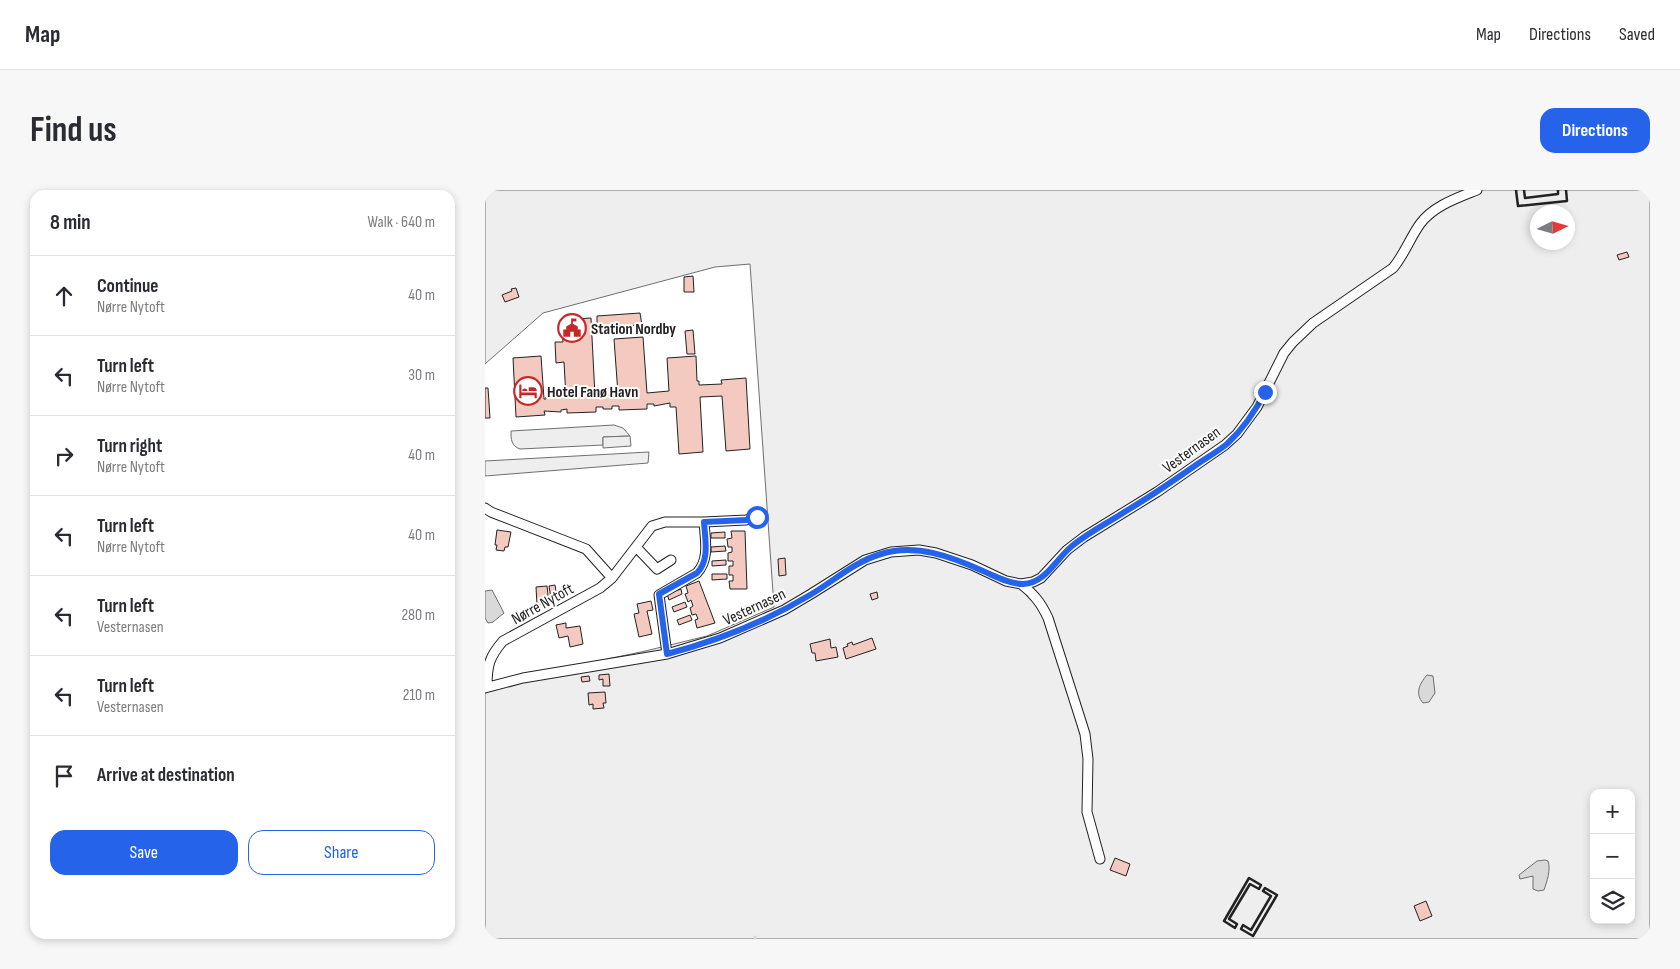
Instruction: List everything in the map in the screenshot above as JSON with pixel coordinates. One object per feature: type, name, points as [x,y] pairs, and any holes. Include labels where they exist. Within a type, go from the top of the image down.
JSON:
[{"type":"street","name":"Vesternasen","points":[[486,688],[523,678],[667,654],[700,645],[740,630],[784,610],[865,560],[891,552],[919,550],[936,553],[971,565],[1006,581],[1021,584],[1033,582],[1041,578],[1067,550],[1083,537],[1157,492],[1225,445],[1257,407],[1284,353],[1303,332],[1393,268],[1400,261],[1421,222],[1431,212],[1454,199],[1477,190]]},
{"type":"street","points":[[485,508],[491,512],[586,548],[612,578]]},
{"type":"street","name":"Nørre Nytoft","points":[[486,688],[487,667],[494,651],[503,641],[600,588],[612,578],[652,526],[665,522],[747,520],[757,517]]},
{"type":"street","points":[[667,654],[659,594],[702,569],[706,555],[704,522]]},
{"type":"street","points":[[636,547],[657,569],[671,560]]},
{"type":"street","name":"Vesternasen","points":[[1021,584],[1033,593],[1041,603],[1048,618],[1085,734],[1088,759],[1087,812],[1101,859]]},
{"type":"shaded area","points":[[485,190],[1650,190],[1650,939],[485,939],[485,684],[641,652],[707,636],[774,607],[750,264],[715,267],[543,313],[485,364]]},
{"type":"shaded area","points":[[614,425],[623,428],[630,436],[603,437],[603,445],[520,449],[513,444],[511,439],[511,431]]},
{"type":"shaded area","points":[[630,436],[631,446],[603,448],[603,437]]},
{"type":"shaded area","points":[[649,452],[648,463],[485,476],[485,461]]},
{"type":"shaded area","points":[[492,590],[504,613],[493,622],[488,623],[485,618],[485,591]]},
{"type":"shaded area","points":[[1427,675],[1433,676],[1435,693],[1429,702],[1423,703],[1419,696],[1419,689]]},
{"type":"shaded area","points":[[1545,860],[1549,864],[1548,876],[1544,890],[1538,891],[1533,889],[1533,876],[1520,879],[1519,875],[1537,861]]},
{"type":"building","points":[[1627,252],[1629,257],[1619,260],[1617,255]]},
{"type":"building","points":[[693,276],[694,292],[684,292],[684,277]]},
{"type":"building","points":[[516,288],[519,297],[505,302],[502,295]]},
{"type":"building","points":[[640,313],[642,325],[597,327],[597,316]]},
{"type":"building","points":[[591,318],[595,396],[618,394],[614,339],[643,337],[647,393],[669,391],[667,358],[696,356],[697,381],[699,381],[699,385],[722,384],[721,380],[746,378],[750,449],[726,451],[722,396],[700,397],[703,452],[679,454],[676,407],[670,407],[670,403],[654,406],[654,404],[647,404],[647,409],[619,410],[619,406],[612,406],[612,409],[596,407],[596,412],[567,413],[567,409],[561,410],[561,412],[544,411],[545,415],[516,417],[513,358],[541,356],[544,399],[546,397],[564,396],[566,398],[564,362],[556,363],[555,342],[563,342],[561,320]]},
{"type":"building","points":[[693,330],[695,354],[687,354],[685,331]]},
{"type":"building","points":[[485,388],[488,388],[490,418],[485,418]]},
{"type":"building","points":[[497,530],[511,532],[508,547],[505,547],[504,551],[496,550]]},
{"type":"building","points":[[731,531],[745,531],[747,589],[730,589],[729,581],[733,581],[733,575],[729,575],[729,566],[733,566],[733,561],[728,561],[728,553],[732,552],[732,547],[728,547],[727,539],[732,538]]},
{"type":"building","points":[[725,532],[725,538],[711,538],[711,533]]},
{"type":"building","points":[[725,546],[726,551],[711,552],[711,547]]},
{"type":"building","points":[[785,558],[786,575],[779,576],[778,559]]},
{"type":"building","points":[[726,560],[726,565],[712,566],[712,561]]},
{"type":"building","points":[[712,574],[727,574],[727,579],[712,580]]},
{"type":"building","points":[[699,581],[715,623],[697,628],[695,620],[698,619],[696,614],[692,615],[690,608],[693,606],[691,600],[688,602],[685,594],[688,593],[686,586]]},
{"type":"building","points":[[555,585],[557,598],[551,599],[549,586]]},
{"type":"building","points":[[547,586],[549,604],[537,605],[536,587]]},
{"type":"building","points":[[681,589],[682,594],[669,600],[667,594]]},
{"type":"building","points":[[877,592],[878,598],[872,600],[870,594]]},
{"type":"building","points":[[651,601],[653,610],[647,611],[652,634],[639,637],[634,614],[639,613],[637,604]]},
{"type":"building","points":[[685,602],[687,607],[674,612],[672,607]]},
{"type":"building","points":[[690,615],[692,620],[679,625],[677,620]]},
{"type":"building","points":[[566,623],[566,628],[580,626],[583,644],[570,647],[568,636],[559,638],[556,625]]},
{"type":"building","points":[[872,638],[876,649],[846,659],[843,648],[848,646],[847,644],[852,642],[853,645]]},
{"type":"building","points":[[830,639],[831,648],[836,647],[838,657],[816,661],[815,653],[812,653],[810,644]]},
{"type":"building","points":[[609,674],[610,686],[603,686],[603,679],[599,680],[599,675]]},
{"type":"building","points":[[589,676],[590,681],[582,682],[581,677]]},
{"type":"building","points":[[605,692],[606,703],[603,703],[604,708],[593,709],[593,704],[589,705],[588,693]]},
{"type":"building","points":[[1115,858],[1130,864],[1126,876],[1110,870]]},
{"type":"building","points":[[1426,901],[1432,916],[1420,921],[1414,906]]},
{"type":"wall","points":[[1516,190],[1518,206],[1567,201],[1566,190]]},
{"type":"wall","points":[[1524,190],[1525,198],[1558,194],[1558,190]]},
{"type":"wall","points":[[1249,878],[1261,885],[1259,889],[1250,884],[1229,919],[1237,924],[1235,928],[1224,921],[1249,878]]},
{"type":"wall","points":[[1265,888],[1277,895],[1253,936],[1241,929],[1243,925],[1251,930],[1271,896],[1263,891],[1265,888]]},
{"type":"place","name":"Station Nordby","points":[[572,328]]},
{"type":"place","name":"Hotel Fanø Havn","points":[[528,391]]},
{"type":"route","points":[[757,517],[747,520],[704,522],[706,555],[702,569],[659,594],[667,654],[720,638],[784,610],[865,560],[883,553],[903,550],[936,553],[971,565],[1006,581],[1021,584],[1033,582],[1041,578],[1067,550],[1083,537],[1157,492],[1225,445],[1248,420],[1265,392]]}]
